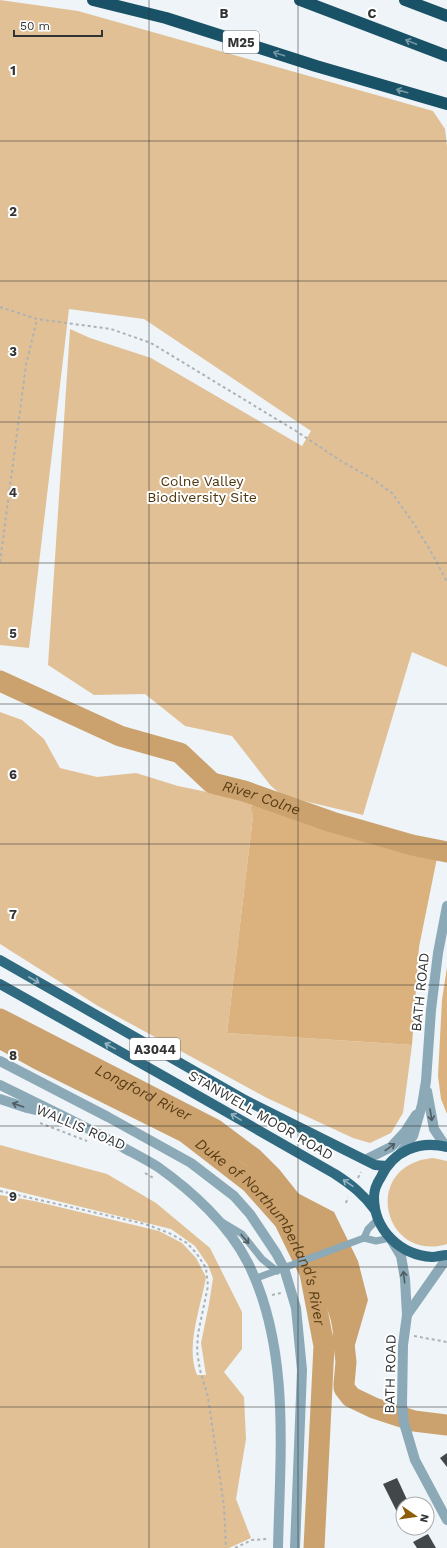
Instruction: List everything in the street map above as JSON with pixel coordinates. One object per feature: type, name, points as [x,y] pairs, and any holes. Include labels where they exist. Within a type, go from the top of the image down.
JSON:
[{"type":"highway","name":"M25","points":[[93,0],[166,18],[316,66],[443,103]]},
{"type":"highway","name":"M25","points":[[126,0],[166,18]]},
{"type":"highway","points":[[300,0],[447,56]]},
{"type":"highway","points":[[405,0],[447,16]]},
{"type":"main road","name":"STANWELL MOOR ROAD","points":[[0,960],[245,1100],[375,1165],[386,1166]]},
{"type":"main road","name":"STANWELL MOOR ROAD","points":[[0,984],[354,1186],[364,1196],[391,1240]]},
{"type":"main road","points":[[376,1215],[374,1196],[376,1185],[386,1166],[401,1152],[418,1146],[432,1144],[446,1147]]},
{"type":"main road","points":[[391,1240],[417,1255],[433,1257],[447,1255]]},
{"type":"street","name":"BATH ROAD","points":[[401,1152],[413,1136],[422,1105],[426,1081],[438,953],[447,906]]},
{"type":"street","points":[[0,1061],[108,1117],[191,1163],[234,1196],[262,1232],[284,1268],[296,1308],[302,1370],[295,1548]]},
{"type":"street","name":"BATH ROAD","points":[[426,1081],[434,1129],[446,1147]]},
{"type":"street","points":[[0,1085],[102,1135],[157,1166],[202,1202],[240,1250],[254,1279],[270,1326],[276,1357],[280,1419],[278,1543]]},
{"type":"street","name":"WALLIS ROAD","points":[[0,1099],[27,1108],[64,1117]]},
{"type":"street","points":[[365,1160],[391,1147],[405,1132],[422,1105]]},
{"type":"street","name":"BATH ROAD","points":[[391,1240],[401,1256],[405,1279],[407,1315],[402,1405],[404,1423],[415,1460],[447,1520]]},
{"type":"street","name":"BATH ROAD","points":[[407,1315],[447,1258]]},
{"type":"lane","points":[[363,1239],[376,1215]]},
{"type":"lane","points":[[214,1216],[242,1234],[262,1259],[284,1268]]},
{"type":"lane","points":[[254,1279],[363,1239],[376,1241],[391,1240]]},
{"type":"path","points":[[0,308],[37,319],[111,329],[151,343],[371,478],[392,494],[433,555],[447,582]]},
{"type":"path","points":[[0,562],[26,365],[37,319]]},
{"type":"path","name":"WALLIS ROAD","points":[[37,1122],[88,1142]]},
{"type":"path","points":[[145,1173],[158,1182]]},
{"type":"path","points":[[0,1191],[144,1224],[169,1233],[187,1243],[206,1268],[208,1286],[198,1334],[197,1351],[200,1370],[208,1397],[224,1506],[226,1548]]},
{"type":"path","points":[[346,1203],[350,1194]]},
{"type":"path","points":[[270,1296],[284,1292]]},
{"type":"path","points":[[405,1334],[447,1342]]},
{"type":"path","points":[[235,1548],[252,1540],[278,1543]]},
{"type":"green space","name":"Colne Valley Biodiversity Site","points":[[0,0],[78,11],[433,111],[445,129],[447,146],[447,667],[412,652],[363,815],[283,796],[271,786],[232,736],[185,726],[145,694],[94,695],[48,665],[70,329],[90,338],[151,358],[302,446],[311,431],[144,319],[69,309],[29,648],[0,645]]},
{"type":"green space","points":[[0,712],[22,720],[44,739],[60,768],[97,777],[136,773],[178,786],[251,801],[253,816],[227,1033],[412,1045],[403,1113],[391,1133],[370,1143],[353,1138],[267,1098],[98,1006],[0,944]]},
{"type":"green space","points":[[0,1145],[107,1174],[156,1203],[210,1248],[242,1312],[242,1349],[224,1372],[244,1397],[246,1439],[236,1499],[251,1538],[229,1548],[0,1548],[0,1195],[34,1201],[159,1231],[182,1243],[196,1258],[206,1277],[193,1339],[194,1364],[197,1375],[206,1375],[201,1343],[213,1278],[208,1265],[195,1246],[171,1229],[0,1187]]},
{"type":"green space","points":[[433,1158],[447,1161],[447,1244],[427,1246],[410,1241],[398,1231],[390,1216],[388,1200],[391,1185],[401,1171],[418,1161]]},
{"type":"shaded area","points":[[254,801],[330,830],[437,858],[419,947],[412,1045],[227,1033],[253,816],[251,807]]},
{"type":"shaded area","points":[[447,967],[447,1114],[441,1099],[438,1076],[442,1000]]},
{"type":"shaded area","points":[[284,1186],[334,1212],[358,1261],[368,1300],[350,1362],[338,1362],[331,1321],[309,1249],[275,1195]]},
{"type":"building","points":[[447,1453],[447,1467],[440,1458]]},
{"type":"building","points":[[397,1478],[405,1496],[395,1496],[395,1508],[383,1484]]},
{"type":"building","points":[[424,1536],[429,1536],[436,1548],[417,1548],[413,1542]]},
{"type":"waterway","name":"River Colne","points":[[0,681],[120,736],[180,753],[212,783],[244,791],[332,822],[412,845],[447,852]]},
{"type":"waterway","name":"Longford River","points":[[0,1019],[214,1129],[253,1158],[272,1177],[299,1211]]},
{"type":"waterway","name":"Duke of Northumberland's River","points":[[0,1038],[38,1059],[185,1132],[251,1183],[284,1220],[310,1273],[324,1346],[314,1548]]},
{"type":"waterway","name":"Longford River","points":[[343,1335],[346,1362],[344,1388],[351,1397],[374,1408],[414,1421],[447,1425]]}]
